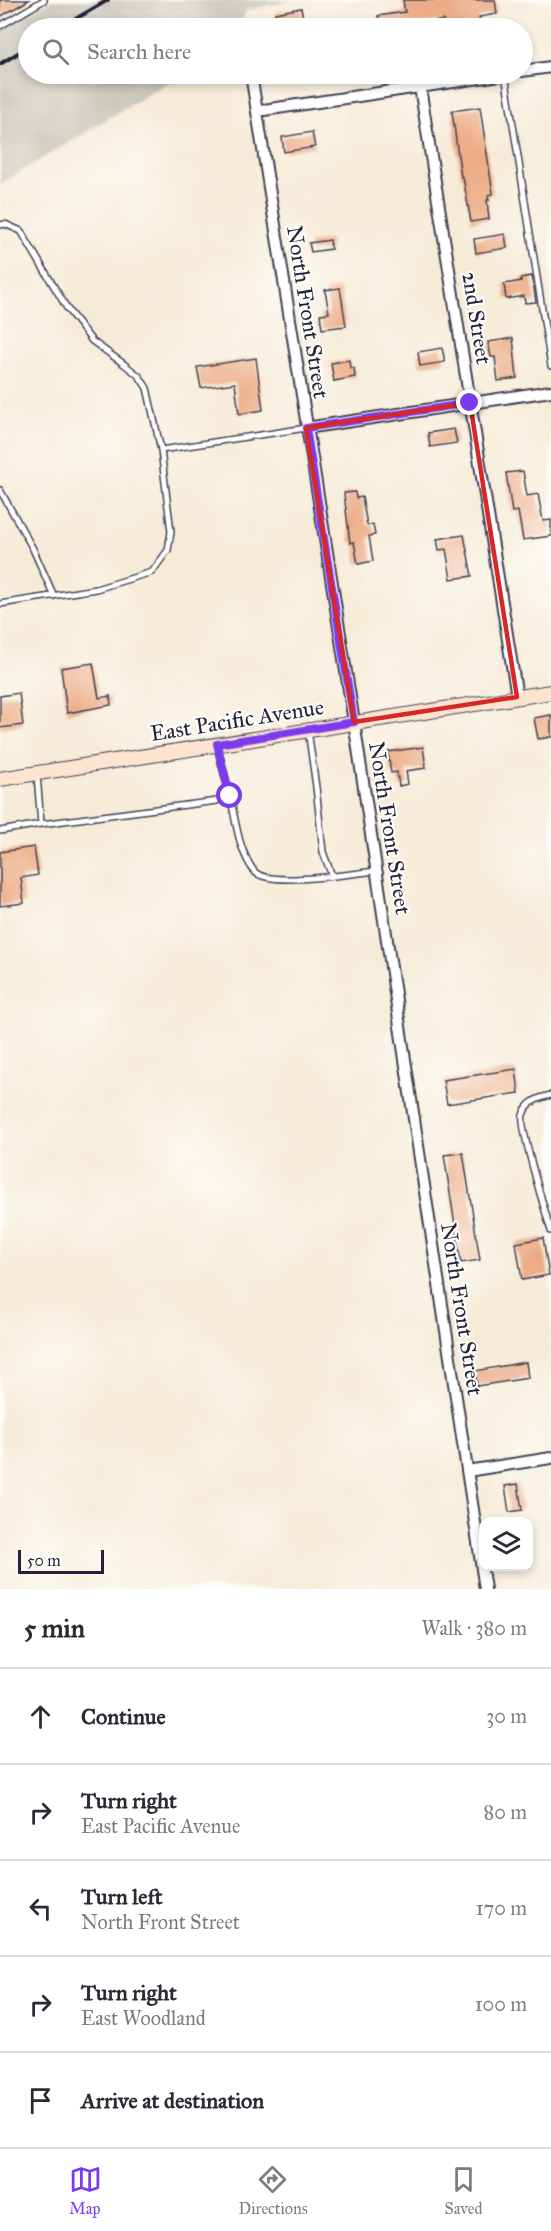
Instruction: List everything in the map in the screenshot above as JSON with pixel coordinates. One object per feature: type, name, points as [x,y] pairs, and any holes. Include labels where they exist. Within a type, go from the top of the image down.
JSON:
[{"type":"main road","name":"East Pacific Avenue","points":[[0,779],[551,692]]},
{"type":"street","points":[[533,69],[551,67]]},
{"type":"street","name":"North Front Street","points":[[253,84],[354,722],[485,1589]]},
{"type":"street","points":[[257,111],[440,84]]},
{"type":"street","name":"2nd Street","points":[[420,87],[517,697]]},
{"type":"street","points":[[306,428],[551,391]]},
{"type":"street","points":[[466,1471],[551,1458]]},
{"type":"lane","points":[[0,26],[44,0]]},
{"type":"lane","points":[[508,84],[551,366]]},
{"type":"lane","points":[[0,225],[5,224],[21,231],[69,310],[92,341],[139,376],[147,388],[161,450],[171,532],[168,550],[152,572],[96,589],[0,604]]},
{"type":"lane","points":[[161,450],[306,428]]},
{"type":"lane","points":[[0,490],[33,549],[54,596]]},
{"type":"lane","points":[[308,730],[323,852],[332,876]]},
{"type":"lane","points":[[217,744],[243,852],[255,873],[269,879],[376,871]]},
{"type":"lane","points":[[37,773],[41,824]]},
{"type":"lane","points":[[0,831],[162,810],[217,801],[230,796]]},
{"type":"lane","points":[[551,1095],[541,1097],[527,1105],[521,1118],[551,1231]]},
{"type":"highlighted area","points":[[470,403],[517,697],[354,722],[306,428]]},
{"type":"shaded area","points":[[51,0],[294,0],[247,10],[243,18],[19,18]]},
{"type":"shaded area","points":[[18,19],[18,84],[165,84],[0,184],[0,29]]},
{"type":"building","points":[[0,0],[29,0],[0,17]]},
{"type":"building","points":[[403,0],[495,0],[497,14],[479,18],[378,18],[378,16],[405,12]]},
{"type":"building","points":[[301,8],[303,18],[276,18],[275,13]]},
{"type":"building","points":[[480,107],[493,194],[488,195],[489,200],[487,200],[489,219],[471,222],[463,177],[461,177],[452,111]]},
{"type":"building","points":[[312,132],[315,147],[284,152],[282,137]]},
{"type":"building","points":[[505,234],[507,248],[476,253],[474,239]]},
{"type":"building","points":[[330,240],[331,249],[311,252],[309,243]]},
{"type":"building","points":[[532,276],[536,302],[525,303],[524,296],[506,299],[504,284]]},
{"type":"building","points":[[340,288],[346,326],[322,329],[320,314],[329,313],[325,290]]},
{"type":"building","points":[[513,338],[517,378],[498,381],[495,357],[491,357],[488,342]]},
{"type":"building","points":[[442,348],[445,362],[420,366],[418,352]]},
{"type":"building","points":[[256,358],[263,410],[239,414],[235,383],[201,388],[197,367]]},
{"type":"building","points":[[349,360],[350,368],[354,368],[355,377],[334,381],[331,363]]},
{"type":"building","points":[[454,429],[457,443],[430,447],[428,433]]},
{"type":"building","points":[[523,471],[527,496],[538,494],[543,521],[551,520],[551,536],[523,540],[518,511],[512,512],[506,473]]},
{"type":"building","points":[[355,492],[356,498],[362,497],[367,525],[373,524],[375,535],[369,536],[373,561],[358,564],[354,542],[350,543],[344,493]]},
{"type":"building","points":[[464,535],[472,576],[451,579],[446,549],[439,550],[437,539]]},
{"type":"building","points":[[93,663],[99,698],[110,696],[111,705],[67,713],[61,668]]},
{"type":"building","points":[[19,693],[23,725],[0,728],[0,696]]},
{"type":"building","points":[[551,715],[551,737],[538,739],[534,718]]},
{"type":"building","points":[[423,747],[426,768],[406,771],[408,784],[399,786],[397,772],[391,773],[388,752]]},
{"type":"building","points":[[34,847],[38,875],[21,878],[24,903],[0,906],[0,852]]},
{"type":"building","points":[[516,1069],[519,1093],[447,1104],[443,1080]]},
{"type":"building","points":[[463,1153],[480,1260],[461,1263],[444,1155]]},
{"type":"building","points":[[543,1238],[549,1275],[522,1280],[516,1243]]},
{"type":"building","points":[[526,1362],[528,1378],[477,1386],[475,1371]]},
{"type":"building","points":[[518,1484],[522,1510],[509,1512],[505,1486]]},
{"type":"railway","points":[[77,18],[108,0]]},
{"type":"railway","points":[[0,64],[18,53]]},
{"type":"route","points":[[230,796],[217,744],[354,722],[306,428],[470,403]]}]
